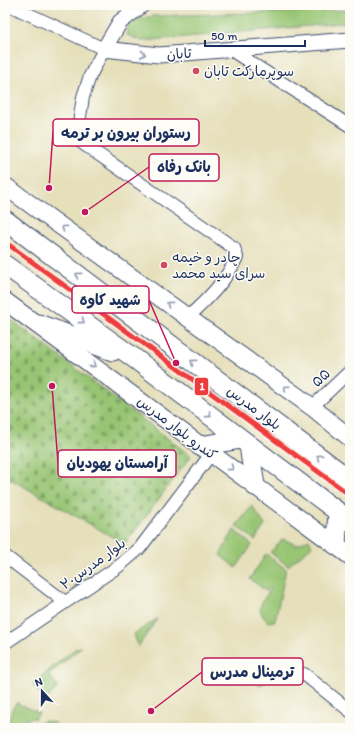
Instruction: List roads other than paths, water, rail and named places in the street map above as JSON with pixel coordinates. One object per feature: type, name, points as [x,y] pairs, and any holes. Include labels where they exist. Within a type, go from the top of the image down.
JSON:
[{"type":"main road","points":[[5,186],[312,407],[350,438]]},
{"type":"main road","name":"بلوار مدرس","points":[[5,220],[350,480]]},
{"type":"main road","points":[[5,265],[134,358],[344,517],[344,549]]},
{"type":"main road","name":"کندرو بلوار مدرس","points":[[5,301],[255,486],[344,549]]},
{"type":"main road","points":[[38,324],[134,358]]},
{"type":"main road","points":[[206,450],[245,442]]},
{"type":"main road","points":[[245,442],[255,486]]},
{"type":"street","points":[[9,5],[104,49]]},
{"type":"street","points":[[142,5],[120,22],[90,76],[83,97],[77,136],[82,143],[234,248],[237,257],[233,266],[220,285],[188,317]]},
{"type":"street","name":"تابان","points":[[104,49],[159,55],[350,40]]},
{"type":"street","points":[[231,50],[350,126]]},
{"type":"street","name":"۵۵","points":[[312,407],[350,371]]},
{"type":"street","name":"بلوار مدرس۲۰","points":[[5,643],[119,566],[140,548],[206,450]]},
{"type":"street","points":[[5,556],[65,602]]},
{"type":"street","points":[[304,674],[350,712]]},
{"type":"place","name":"سوپرمارکت تابان","points":[[196,71]]},
{"type":"place","name":"رستوران بیرون بر ترمه","points":[[49,188]]},
{"type":"place","name":"بانک رفاه","points":[[85,212]]},
{"type":"place","name":"چادر و خیمه سرای سید محمد","points":[[164,265]]},
{"type":"place","name":"شهید کاوه","points":[[176,363]]},
{"type":"place","name":"آرامستان یهودیان","points":[[52,386]]},
{"type":"place","name":"ترمینال مدرس","points":[[151,711]]}]
